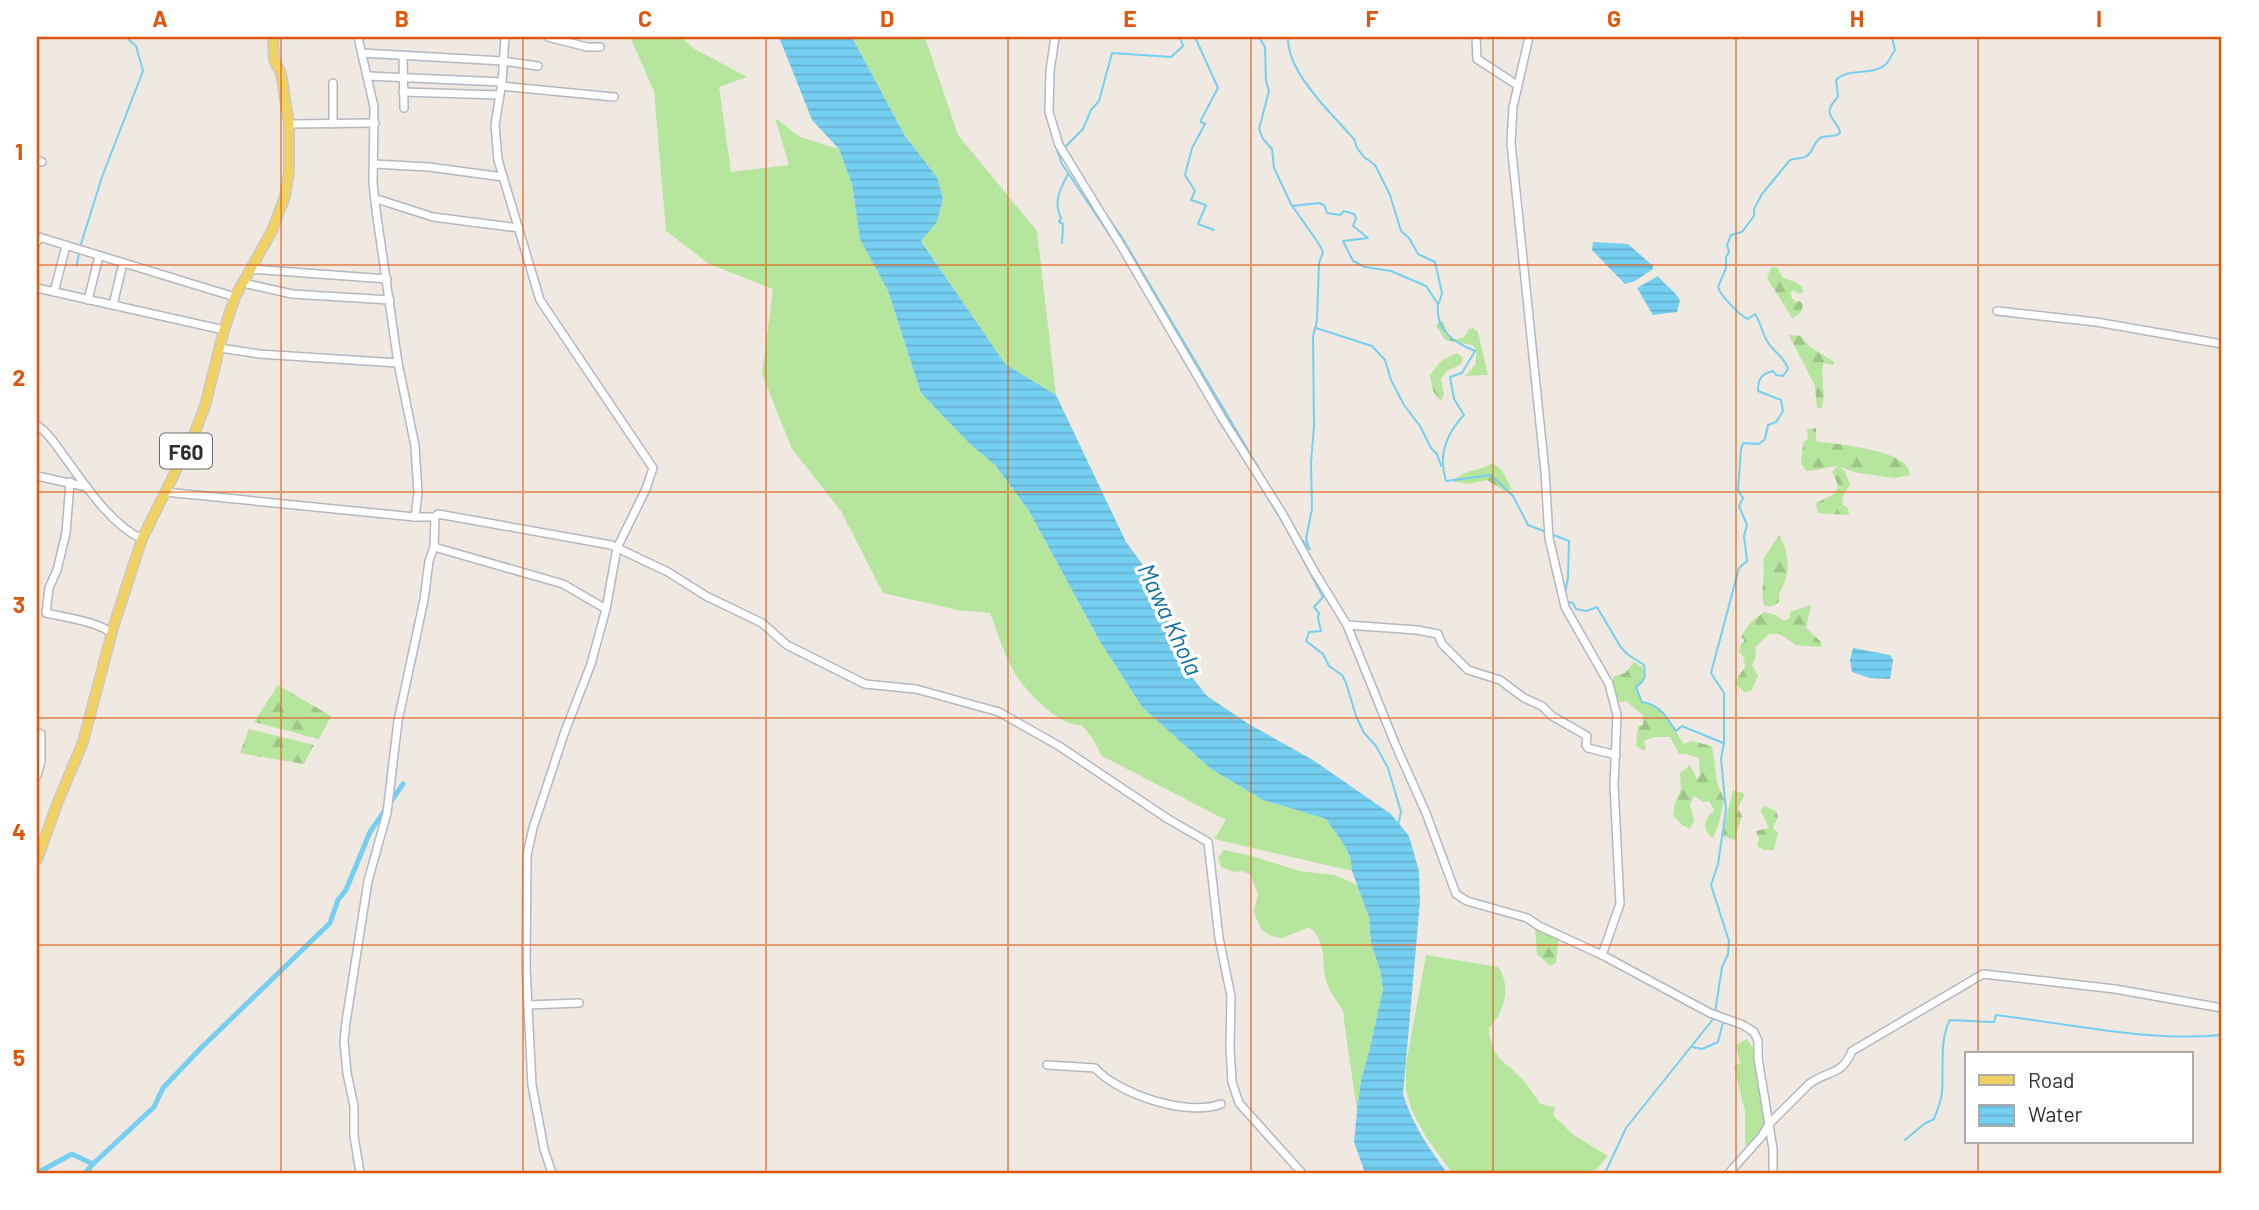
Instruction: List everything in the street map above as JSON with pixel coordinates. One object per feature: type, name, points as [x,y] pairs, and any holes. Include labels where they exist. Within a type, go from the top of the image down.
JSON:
[{"type":"main road","name":"F60","points":[[37,860],[83,742],[112,634],[142,539],[205,406],[235,298],[272,231],[285,196],[289,171],[289,124],[281,73],[274,60],[273,37]]},
{"type":"street","points":[[358,37],[374,107],[375,201],[398,363],[415,446],[418,493],[415,517]]},
{"type":"street","points":[[505,37],[502,84],[495,125],[498,160],[540,300],[653,468],[646,489],[617,548],[592,664],[564,734],[533,828],[527,855],[528,1005],[532,1085],[544,1149],[552,1173]]},
{"type":"street","points":[[548,37],[587,47],[600,47]]},
{"type":"street","points":[[1055,37],[1050,71],[1049,112],[1059,145],[1347,625],[1395,746],[1426,813],[1456,894],[1467,901],[1523,916],[1710,1013],[1743,1025],[1757,1037],[1773,1173]]},
{"type":"street","points":[[1476,37],[1477,59],[1517,85]]},
{"type":"street","points":[[1529,37],[1517,85],[1511,122],[1511,143],[1549,538],[1564,607],[1609,684],[1617,715],[1615,834],[1620,904],[1602,955]]},
{"type":"street","points":[[362,52],[503,61],[538,66]]},
{"type":"street","points":[[403,55],[404,108]]},
{"type":"street","points":[[367,76],[502,84],[614,97]]},
{"type":"street","points":[[333,83],[333,124]]},
{"type":"street","points":[[403,92],[499,95]]},
{"type":"street","points":[[289,124],[374,123]]},
{"type":"street","points":[[374,164],[429,167],[503,177]]},
{"type":"street","points":[[375,201],[380,200],[433,217],[519,228]]},
{"type":"street","points":[[37,242],[38,237],[235,298]]},
{"type":"street","points":[[54,292],[66,246]]},
{"type":"street","points":[[88,300],[99,256]]},
{"type":"street","points":[[113,305],[123,263]]},
{"type":"street","points":[[251,269],[387,279]]},
{"type":"street","points":[[243,283],[292,294],[390,300]]},
{"type":"street","points":[[37,288],[224,330]]},
{"type":"street","points":[[1997,311],[2096,322],[2222,344]]},
{"type":"street","points":[[220,348],[259,354],[398,363]]},
{"type":"street","points":[[37,425],[53,441],[114,519],[142,539]]},
{"type":"street","points":[[37,476],[88,487]]},
{"type":"street","points":[[69,482],[66,533],[57,570],[49,588],[46,614],[94,624],[112,634]]},
{"type":"street","points":[[165,492],[415,517],[435,517],[438,514],[592,541],[617,548],[668,572],[706,596],[762,623],[787,645],[865,684],[916,689],[999,712],[1071,753],[1208,842],[1219,938],[1231,996],[1232,1082],[1239,1104],[1302,1173]]},
{"type":"street","points":[[360,1173],[354,1136],[354,1106],[344,1041],[346,1022],[368,881],[387,813],[398,721],[434,547],[435,517]]},
{"type":"street","points":[[434,547],[563,584],[606,609]]},
{"type":"street","points":[[1347,625],[1438,634],[1442,644],[1468,670],[1500,680],[1524,698],[1542,706],[1552,716],[1587,736],[1588,748],[1616,755]]},
{"type":"street","points":[[37,732],[41,734],[41,761],[37,776]]},
{"type":"street","points":[[1729,1173],[1762,1136],[1769,1124],[1809,1084],[1840,1070],[1852,1051],[1983,974],[2115,989],[2222,1008]]},
{"type":"street","points":[[528,1005],[579,1003]]},
{"type":"street","points":[[1047,1065],[1095,1068],[1102,1077],[1119,1086],[1179,1108],[1213,1107],[1221,1104]]},
{"type":"green space","points":[[630,37],[681,37],[693,48],[747,77],[719,87],[731,172],[789,165],[775,118],[800,137],[839,149],[852,184],[860,239],[888,291],[921,393],[970,444],[995,465],[1029,511],[1098,638],[1142,707],[1211,769],[1263,800],[1326,819],[1350,857],[1352,871],[1214,839],[1226,820],[1102,756],[1082,725],[1062,720],[1033,696],[1012,668],[990,613],[958,610],[883,593],[841,511],[792,449],[762,374],[773,289],[709,264],[666,231],[654,91]]},
{"type":"green space","points":[[852,37],[925,37],[958,135],[1037,231],[1056,395],[1005,365],[921,240],[937,222],[943,199],[937,177],[905,136]]},
{"type":"green space","points":[[1771,267],[1778,268],[1782,277],[1803,288],[1804,292],[1798,294],[1794,290],[1791,292],[1791,297],[1796,302],[1803,304],[1797,316],[1792,318],[1767,278]]},
{"type":"green space","points":[[1443,321],[1448,334],[1454,340],[1464,337],[1469,329],[1473,328],[1478,332],[1488,375],[1465,376],[1476,364],[1476,350],[1473,345],[1445,340],[1437,327],[1438,323]]},
{"type":"green space","points":[[1789,335],[1801,336],[1809,346],[1834,362],[1834,365],[1823,363],[1822,408],[1817,408],[1815,386]]},
{"type":"green space","points":[[1457,353],[1463,358],[1461,364],[1446,372],[1441,379],[1444,395],[1441,401],[1433,391],[1430,375],[1441,361]]},
{"type":"green space","points":[[1816,428],[1816,441],[1886,454],[1907,466],[1910,475],[1895,478],[1858,473],[1840,467],[1850,484],[1842,504],[1848,508],[1849,515],[1818,513],[1816,503],[1836,493],[1838,485],[1832,472],[1837,466],[1806,471],[1801,463],[1803,443],[1808,439],[1807,429]]},
{"type":"green space","points":[[1492,463],[1502,470],[1512,490],[1504,491],[1487,480],[1468,484],[1453,481],[1463,474]]},
{"type":"green space","points":[[1779,535],[1785,548],[1787,573],[1779,602],[1768,606],[1764,605],[1763,599],[1763,559]]},
{"type":"green space","points":[[1811,605],[1806,628],[1821,642],[1821,647],[1796,645],[1780,634],[1769,634],[1756,647],[1752,665],[1758,676],[1751,691],[1744,692],[1734,683],[1745,667],[1744,658],[1739,651],[1741,643],[1744,642],[1741,638],[1748,626],[1764,612],[1776,615],[1784,621],[1790,618],[1790,612]]},
{"type":"green space","points":[[1634,662],[1642,667],[1646,675],[1643,683],[1636,688],[1642,702],[1662,712],[1684,744],[1691,741],[1712,746],[1717,782],[1724,799],[1713,838],[1705,828],[1708,817],[1714,810],[1709,801],[1703,802],[1694,796],[1690,805],[1694,820],[1690,829],[1673,815],[1681,789],[1680,773],[1690,765],[1697,779],[1700,775],[1699,758],[1679,754],[1670,737],[1653,737],[1644,741],[1644,751],[1636,746],[1638,726],[1643,725],[1643,715],[1626,701],[1616,703],[1611,688],[1614,676],[1625,673]]},
{"type":"green space","points":[[278,685],[331,716],[319,739],[254,722]]},
{"type":"green space","points":[[249,729],[314,745],[304,764],[240,753]]},
{"type":"green space","points":[[1733,790],[1745,794],[1738,808],[1742,816],[1735,840],[1722,836]]},
{"type":"green space","points":[[1765,806],[1776,811],[1778,817],[1773,828],[1778,833],[1774,850],[1764,850],[1757,846],[1759,839],[1756,831],[1769,828],[1760,810]]},
{"type":"green space","points":[[1224,850],[1299,871],[1335,875],[1359,886],[1369,917],[1371,943],[1383,989],[1361,1080],[1357,1111],[1344,1013],[1327,984],[1320,941],[1310,927],[1282,938],[1271,936],[1262,930],[1254,910],[1258,894],[1250,874],[1221,867],[1218,858]]},
{"type":"green space","points":[[1539,926],[1559,935],[1556,963],[1550,966],[1537,954],[1535,928]]},
{"type":"green space","points":[[1426,955],[1498,967],[1505,982],[1504,999],[1499,1015],[1489,1028],[1496,1054],[1524,1081],[1540,1104],[1555,1107],[1553,1115],[1572,1134],[1608,1156],[1593,1173],[1452,1173],[1426,1137],[1411,1109],[1406,1089],[1406,1064]]},
{"type":"green space","points":[[1747,1039],[1753,1048],[1765,1127],[1752,1144],[1745,1146],[1745,1111],[1734,1067],[1740,1063],[1736,1045]]},
{"type":"water","points":[[779,37],[852,37],[905,136],[937,177],[943,199],[937,222],[921,241],[1005,364],[1056,395],[1126,542],[1151,576],[1188,672],[1207,696],[1247,723],[1313,760],[1391,814],[1409,836],[1419,871],[1420,902],[1403,1094],[1416,1126],[1447,1173],[1365,1173],[1354,1142],[1361,1080],[1383,989],[1371,943],[1369,917],[1343,843],[1326,819],[1263,800],[1211,769],[1142,707],[1098,638],[1029,511],[995,465],[970,444],[921,393],[888,291],[860,239],[852,184],[839,149],[812,120]]},
{"type":"water","points":[[1593,242],[1628,244],[1653,266],[1653,269],[1625,284],[1592,250]]},
{"type":"water","points":[[1658,276],[1680,300],[1677,312],[1653,315],[1637,288]]},
{"type":"water","points":[[1853,648],[1890,655],[1893,660],[1890,679],[1870,678],[1852,672],[1850,660]]},
{"type":"waterway","points":[[80,247],[102,177],[143,71],[136,46],[126,37]]},
{"type":"waterway","points":[[1065,147],[1083,129],[1091,110],[1099,101],[1112,53],[1171,57],[1183,46],[1180,37]]},
{"type":"waterway","points":[[1195,37],[1218,88],[1201,120],[1205,124],[1192,148],[1185,175],[1195,191],[1191,200],[1206,205],[1198,224],[1214,230]]},
{"type":"waterway","points":[[1259,37],[1265,47],[1269,91],[1259,129],[1272,149],[1274,168],[1292,206],[1319,203],[1324,205],[1327,213],[1340,215],[1344,211],[1354,214],[1356,218],[1353,226],[1368,238],[1343,241],[1353,261],[1365,267],[1391,271],[1426,286],[1438,304],[1439,321],[1447,334],[1475,351],[1462,373],[1450,377],[1454,399],[1464,415],[1452,430],[1445,446],[1443,463],[1446,481],[1491,475],[1513,496],[1528,525],[1546,532]]},
{"type":"waterway","points":[[1288,37],[1295,65],[1323,105]]},
{"type":"waterway","points":[[1715,1013],[1729,941],[1711,885],[1718,864],[1726,810],[1721,759],[1724,743],[1724,693],[1711,673],[1739,568],[1747,561],[1744,536],[1747,525],[1739,506],[1743,498],[1738,491],[1741,449],[1743,443],[1759,444],[1765,439],[1768,425],[1776,422],[1783,411],[1781,400],[1758,391],[1761,378],[1773,371],[1776,375],[1783,376],[1788,369],[1767,341],[1755,314],[1748,319],[1744,317],[1726,300],[1718,287],[1726,268],[1729,252],[1727,245],[1731,235],[1742,232],[1754,216],[1754,209],[1762,194],[1790,160],[1807,156],[1822,137],[1840,133],[1830,113],[1838,96],[1836,80],[1847,74],[1874,70],[1885,65],[1895,50],[1892,37]]},
{"type":"waterway","points":[[1323,105],[1354,139],[1364,157],[1375,165],[1390,195],[1401,231],[1409,238],[1418,254],[1435,262],[1442,293],[1439,303]]},
{"type":"waterway","points":[[1057,150],[1062,164],[1111,237]]},
{"type":"waterway","points":[[1062,243],[1063,224],[1059,222],[1061,218],[1058,201],[1068,174]]},
{"type":"waterway","points":[[1293,207],[1323,252],[1319,263],[1317,320],[1313,337],[1314,426],[1311,463],[1312,509],[1306,538],[1308,545]]},
{"type":"waterway","points":[[1105,213],[1300,538],[1310,549]]},
{"type":"waterway","points":[[77,265],[79,252]]},
{"type":"waterway","points":[[1316,328],[1372,346],[1385,360],[1391,380],[1404,405],[1437,454],[1441,466]]},
{"type":"waterway","points":[[1265,493],[1286,528]]},
{"type":"waterway","points":[[1551,534],[1569,541],[1565,593]]},
{"type":"waterway","points":[[1294,542],[1304,561]]},
{"type":"waterway","points":[[1305,563],[1323,597],[1314,607],[1319,613],[1321,631],[1309,632],[1306,641],[1323,654],[1329,666],[1342,675],[1364,733],[1376,746],[1388,768],[1401,812],[1398,825]]},
{"type":"waterway","points":[[1567,602],[1573,603],[1576,609],[1586,611],[1597,607],[1620,646],[1644,665],[1644,678],[1636,687],[1642,702],[1658,709],[1676,731],[1682,726],[1723,743]]},
{"type":"waterway","points":[[37,1173],[72,1154],[93,1164],[154,1107],[163,1088],[200,1049],[330,923],[370,832],[403,784]]},
{"type":"waterway","points":[[1905,1140],[1934,1119],[1941,1096],[1943,1046],[1950,1020],[1994,1022],[1996,1015],[2137,1034],[2194,1037],[2222,1035]]},
{"type":"waterway","points":[[1605,1173],[1626,1128],[1714,1018]]},
{"type":"waterway","points":[[1693,1047],[1702,1049],[1718,1042],[1723,1022]]},
{"type":"waterway","points":[[85,1173],[93,1164]]},
{"type":"water label","name":"Mawa Khola","points":[[1171,619]]}]
